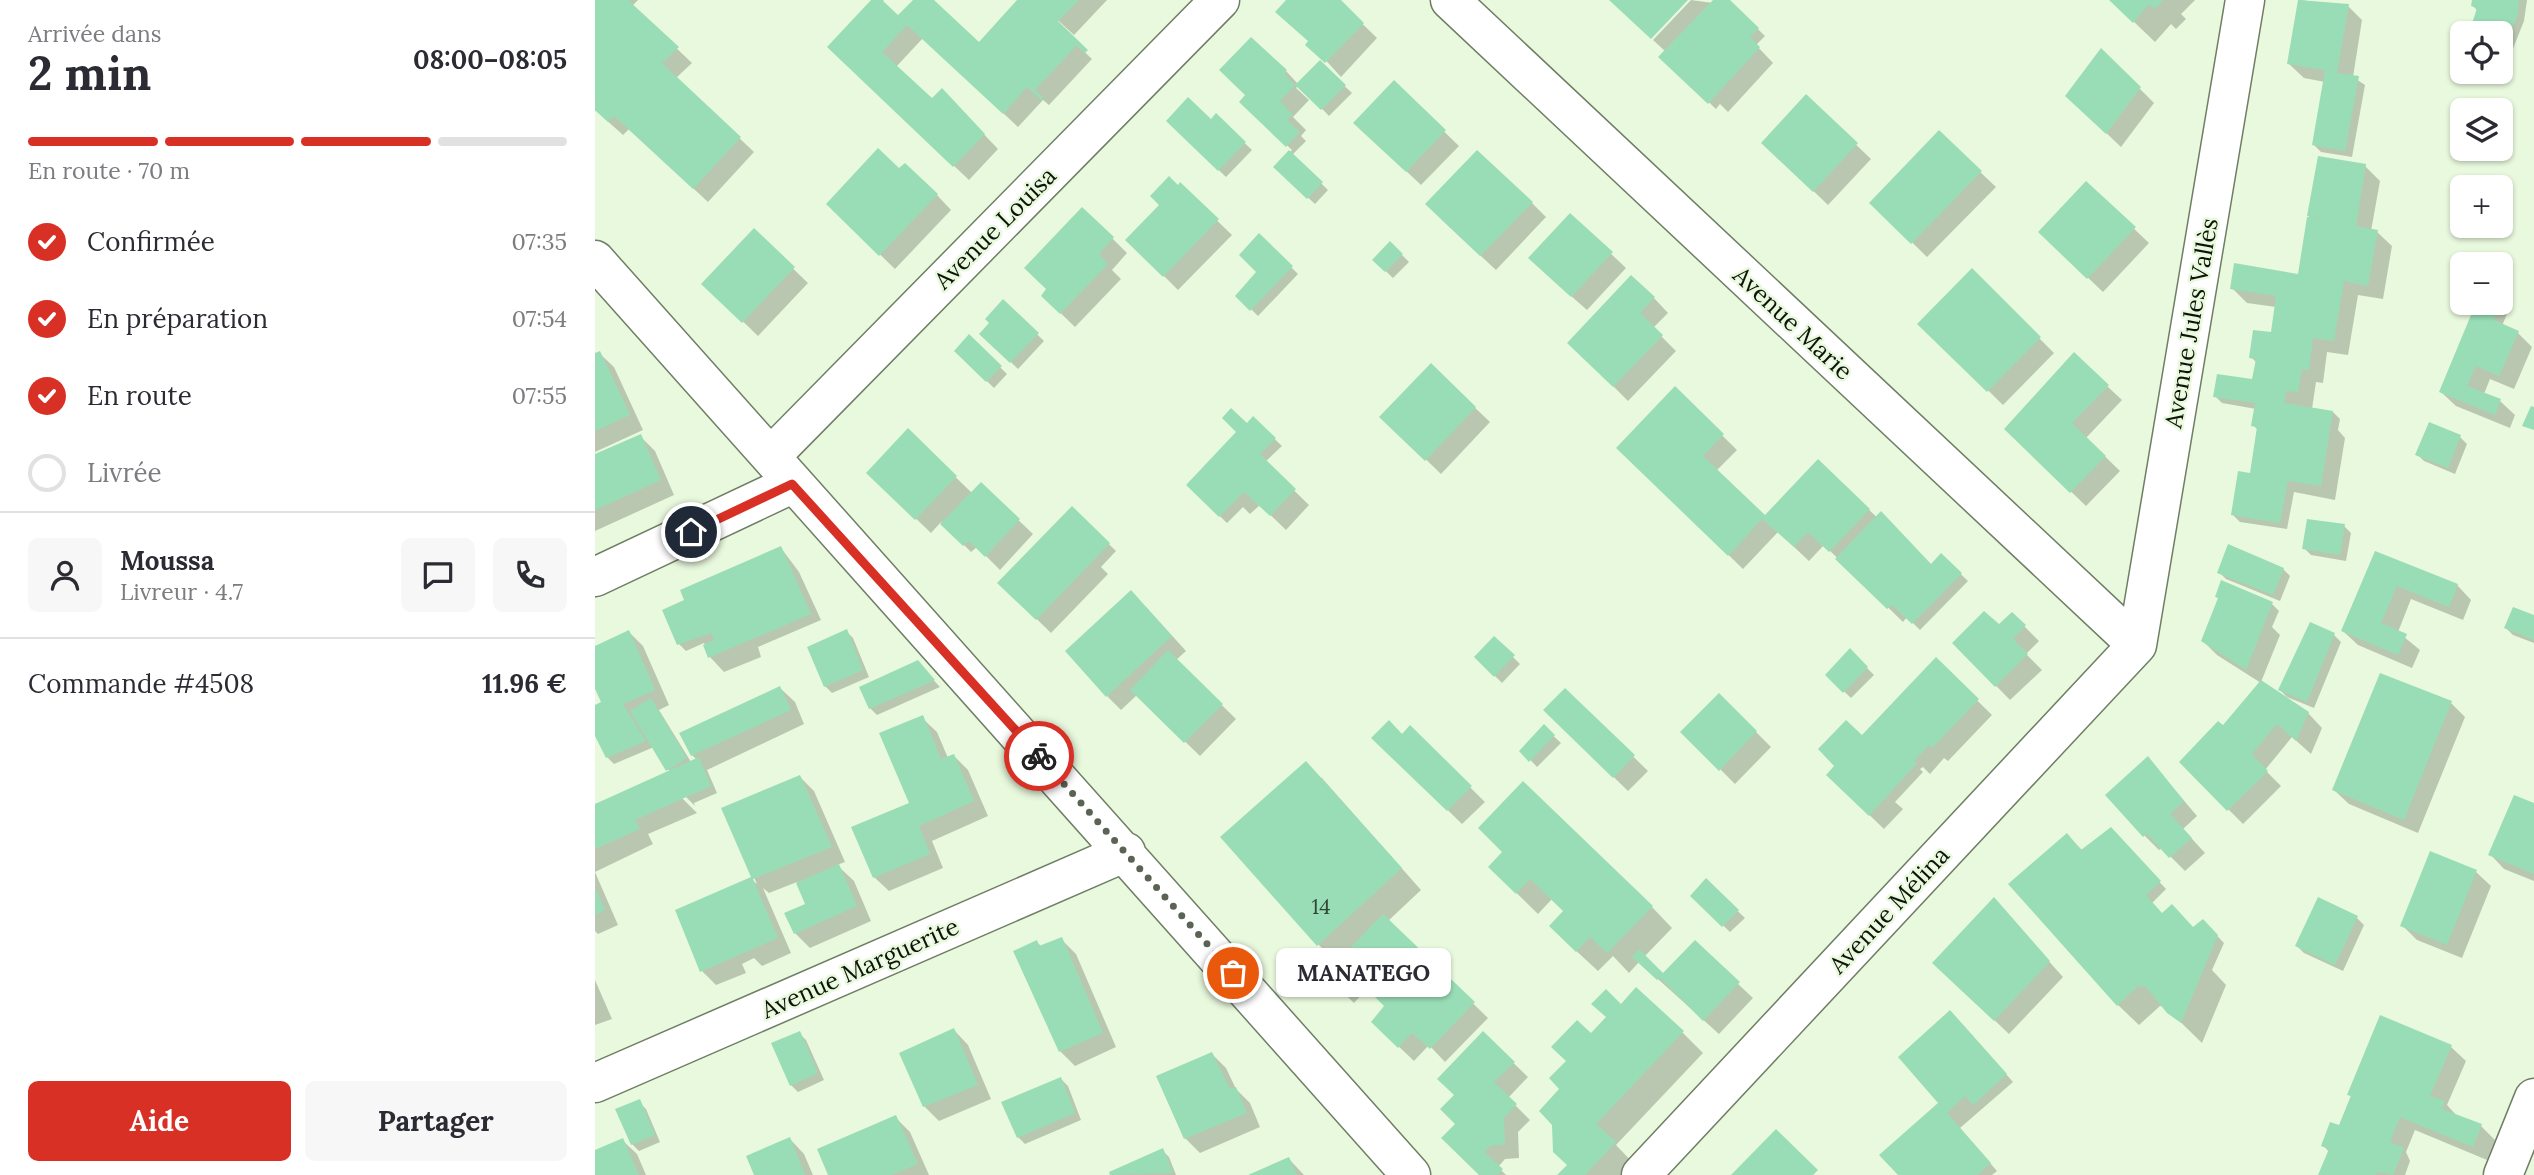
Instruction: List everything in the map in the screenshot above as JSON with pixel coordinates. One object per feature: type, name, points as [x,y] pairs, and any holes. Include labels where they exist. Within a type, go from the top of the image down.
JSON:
[{"type":"street","name":"Avenue Louisa","points":[[782,470],[1220,0]]},
{"type":"street","name":"Avenue Marie","points":[[1450,0],[2137,645]]},
{"type":"street","name":"Avenue Jules Vallès","points":[[2137,645],[2245,0]]},
{"type":"street","points":[[595,260],[1126,852],[1411,1175]]},
{"type":"street","points":[[595,577],[782,470]]},
{"type":"street","name":"Avenue Mélina","points":[[1641,1175],[2137,645]]},
{"type":"street","name":"Avenue Marguerite","points":[[595,1083],[1126,852]]},
{"type":"street","points":[[2503,1175],[2534,1098]]},
{"type":"building","points":[[595,0],[628,0],[679,47],[662,63],[741,137],[693,189],[614,116],[608,122],[595,110]]},
{"type":"building","points":[[871,0],[882,0],[898,15],[913,0],[934,0],[979,42],[1017,0],[1079,0],[1058,21],[1088,50],[1085,53],[1077,45],[1035,90],[1043,97],[1041,100],[1027,87],[1003,114],[907,25],[882,52],[932,98],[942,88],[985,134],[953,167],[827,47]]},
{"type":"building","points":[[1286,0],[1341,0],[1364,23],[1325,63],[1305,45],[1308,41],[1275,12]]},
{"type":"building","points":[[1609,0],[1688,0],[1651,39]]},
{"type":"building","points":[[1713,0],[1730,0],[1759,28],[1750,37],[1760,47],[1708,104],[1658,57]]},
{"type":"building","points":[[2109,0],[2164,0],[2154,9],[2149,4],[2133,23]]},
{"type":"building","points":[[2298,0],[2349,4],[2337,73],[2359,76],[2345,151],[2312,145],[2325,70],[2287,64]]},
{"type":"building","points":[[2472,0],[2519,0],[2518,14],[2513,26],[2513,21],[2473,21],[2477,8],[2471,6]]},
{"type":"building","points":[[1251,37],[1287,70],[1284,74],[1295,85],[1280,101],[1293,115],[1287,120],[1300,132],[1286,147],[1239,102],[1245,95],[1219,70]]},
{"type":"building","points":[[2101,48],[2141,87],[2106,134],[2065,96]]},
{"type":"building","points":[[1320,60],[1346,85],[1321,110],[1295,85]]},
{"type":"building","points":[[1394,80],[1446,130],[1406,172],[1353,123]]},
{"type":"building","points":[[1806,94],[1858,143],[1813,192],[1761,143]]},
{"type":"building","points":[[1188,97],[1211,119],[1216,113],[1246,142],[1218,171],[1166,121]]},
{"type":"building","points":[[1939,130],[1982,171],[1911,244],[1869,203]]},
{"type":"building","points":[[878,148],[899,168],[905,163],[938,194],[879,256],[826,204]]},
{"type":"building","points":[[1289,150],[1323,182],[1307,199],[1273,167]]},
{"type":"building","points":[[1477,150],[1533,202],[1480,256],[1425,204]]},
{"type":"building","points":[[2318,156],[2366,164],[2356,226],[2378,230],[2368,286],[2344,281],[2334,341],[2313,338],[2309,370],[2302,369],[2298,392],[2286,391],[2284,403],[2333,411],[2321,486],[2288,481],[2280,523],[2231,515],[2238,471],[2250,473],[2257,427],[2251,426],[2255,403],[2213,397],[2217,374],[2252,379],[2256,359],[2249,358],[2253,330],[2271,332],[2276,296],[2230,289],[2234,263],[2298,274],[2307,217],[2329,220],[2307,216]]},
{"type":"building","points":[[1169,176],[1178,185],[1180,182],[1219,219],[1163,277],[1125,240],[1159,205],[1150,196]]},
{"type":"building","points":[[2086,181],[2136,227],[2087,279],[2038,232]]},
{"type":"building","points":[[1082,207],[1114,237],[1099,254],[1108,264],[1060,314],[1041,296],[1046,289],[1024,268]]},
{"type":"building","points":[[1570,213],[1613,252],[1571,297],[1528,258]]},
{"type":"building","points":[[754,228],[795,267],[742,323],[701,284]]},
{"type":"building","points":[[1259,233],[1293,266],[1250,311],[1235,296],[1256,272],[1239,255]]},
{"type":"building","points":[[1390,241],[1403,254],[1385,272],[1372,260]]},
{"type":"building","points":[[1972,268],[2041,337],[1987,392],[1917,324]]},
{"type":"building","points":[[1631,275],[1655,297],[1640,313],[1663,335],[1613,387],[1567,343]]},
{"type":"building","points":[[1003,299],[1039,333],[1010,363],[979,334],[989,323],[985,319]]},
{"type":"building","points":[[2471,315],[2496,315],[2494,320],[2519,331],[2499,376],[2476,366],[2467,386],[2501,399],[2495,415],[2439,392]]},
{"type":"building","points":[[969,334],[1002,366],[986,382],[954,351]]},
{"type":"building","points":[[600,351],[630,415],[595,431],[595,353]]},
{"type":"building","points":[[2074,352],[2109,385],[2072,423],[2106,456],[2070,493],[2004,429]]},
{"type":"building","points":[[1431,363],[1476,407],[1425,461],[1379,417]]},
{"type":"building","points":[[1675,386],[1724,434],[1703,456],[1765,515],[1818,459],[1870,509],[1829,552],[1808,532],[1794,547],[1762,519],[1728,556],[1616,448]]},
{"type":"building","points":[[2531,406],[2534,407],[2534,430],[2522,426]]},
{"type":"building","points":[[1231,408],[1247,423],[1253,416],[1276,438],[1260,454],[1296,489],[1270,516],[1244,492],[1219,517],[1186,485],[1236,432],[1222,418]]},
{"type":"building","points":[[2429,422],[2461,435],[2448,468],[2415,455]]},
{"type":"building","points":[[908,428],[957,476],[915,520],[866,473]]},
{"type":"building","points":[[641,434],[661,480],[595,510],[595,454]]},
{"type":"building","points":[[981,482],[1020,519],[985,557],[969,541],[963,546],[940,524]]},
{"type":"building","points":[[1072,506],[1110,543],[1036,620],[997,583]]},
{"type":"building","points":[[1881,511],[1931,564],[1941,553],[1962,573],[1912,624],[1892,605],[1887,609],[1835,559]]},
{"type":"building","points":[[2307,519],[2345,524],[2340,555],[2302,549]]},
{"type":"building","points":[[2228,544],[2284,568],[2273,595],[2217,573]]},
{"type":"building","points":[[781,546],[811,614],[708,658],[703,645],[714,640],[711,633],[677,645],[662,610],[684,600],[680,590]]},
{"type":"building","points":[[2375,551],[2458,584],[2449,607],[2397,586],[2381,623],[2407,634],[2398,655],[2341,631]]},
{"type":"building","points":[[2221,580],[2273,602],[2246,670],[2201,641],[2218,598],[2215,597]]},
{"type":"building","points":[[1131,590],[1172,636],[1106,697],[1065,651]]},
{"type":"building","points":[[2513,607],[2534,615],[2534,640],[2504,628]]},
{"type":"building","points":[[1984,611],[1999,624],[2012,612],[2026,625],[2013,639],[2028,654],[1995,687],[1952,643]]},
{"type":"building","points":[[2310,622],[2335,633],[2307,702],[2278,690]]},
{"type":"building","points":[[847,629],[863,670],[824,687],[807,647]]},
{"type":"building","points":[[629,630],[655,690],[623,704],[646,741],[606,758],[595,736],[595,705],[601,702],[595,689],[595,646]]},
{"type":"building","points":[[1494,636],[1515,655],[1494,677],[1474,657]]},
{"type":"building","points":[[1850,648],[1868,667],[1843,693],[1825,675]]},
{"type":"building","points":[[1168,650],[1223,704],[1184,743],[1130,690]]},
{"type":"building","points":[[1936,657],[1979,699],[1932,748],[1929,745],[1914,761],[1917,763],[1869,816],[1826,775],[1834,766],[1818,749],[1846,720],[1862,735]]},
{"type":"building","points":[[918,660],[935,680],[869,709],[859,687]]},
{"type":"building","points":[[2380,673],[2452,701],[2404,820],[2332,790]]},
{"type":"building","points":[[2261,680],[2309,712],[2296,741],[2277,724],[2252,754],[2268,771],[2227,811],[2179,762],[2218,721],[2223,725]]},
{"type":"building","points":[[780,686],[791,710],[691,756],[679,733]]},
{"type":"building","points":[[1565,688],[1635,755],[1613,778],[1543,710]]},
{"type":"building","points":[[1719,693],[1757,731],[1719,771],[1680,732]]},
{"type":"building","points":[[651,698],[687,758],[666,771],[630,711]]},
{"type":"building","points":[[923,715],[941,759],[954,754],[974,801],[919,826],[930,854],[873,878],[851,827],[909,803],[879,733]]},
{"type":"building","points":[[1389,720],[1402,734],[1410,725],[1472,786],[1447,811],[1371,738]]},
{"type":"building","points":[[1544,724],[1555,735],[1529,762],[1519,751]]},
{"type":"building","points":[[2148,756],[2184,801],[2170,814],[2192,838],[2169,858],[2147,834],[2143,837],[2105,795]]},
{"type":"building","points":[[699,757],[711,786],[635,820],[640,829],[595,849],[595,804]]},
{"type":"building","points":[[1306,761],[1402,868],[1317,946],[1220,837]]},
{"type":"building","points":[[800,775],[832,847],[753,879],[778,938],[700,972],[675,910],[751,877],[721,808]]},
{"type":"building","points":[[1523,781],[1653,906],[1607,953],[1590,937],[1576,952],[1549,926],[1563,911],[1530,879],[1516,894],[1488,867],[1502,852],[1478,828]]},
{"type":"building","points":[[2514,795],[2534,803],[2534,874],[2488,855]]},
{"type":"building","points":[[2111,827],[2161,881],[2146,895],[2162,913],[2172,904],[2193,927],[2203,919],[2218,935],[2181,1023],[2167,1013],[2146,987],[2138,986],[2117,1006],[2008,884],[2067,833],[2081,850]]},
{"type":"building","points":[[2430,851],[2477,870],[2447,945],[2400,926]]},
{"type":"building","points":[[839,864],[857,906],[794,934],[784,913],[805,904],[796,883]]},
{"type":"building","points":[[1706,878],[1739,910],[1722,927],[1690,896]]},
{"type":"building","points":[[595,888],[605,910],[595,915]]},
{"type":"building","points":[[1994,897],[2050,961],[1994,1021],[1932,963]]},
{"type":"building","points":[[2318,897],[2358,916],[2335,965],[2295,946]]},
{"type":"building","points":[[1383,914],[1475,1002],[1430,1049],[1412,1033],[1398,1048],[1371,1022],[1384,1006],[1353,975],[1338,990],[1323,976]]},
{"type":"building","points":[[1062,937],[1103,1033],[1059,1052],[1013,951],[1037,940],[1039,946]]},
{"type":"building","points":[[1695,940],[1740,982],[1703,1021],[1660,978],[1657,980],[1632,957],[1639,949],[1663,973]]},
{"type":"building","points":[[1636,987],[1684,1031],[1596,1124],[1616,1142],[1585,1175],[1557,1175],[1567,1165],[1553,1152],[1552,1125],[1539,1111],[1559,1089],[1549,1078],[1566,1061],[1551,1047],[1577,1020],[1591,1033],[1606,1017],[1591,1004],[1606,989],[1621,1004]]},
{"type":"building","points":[[1950,1010],[2007,1074],[1973,1105],[1965,1096],[1947,1113],[1991,1163],[1977,1175],[1898,1175],[1879,1155],[1938,1103],[1898,1057]]},
{"type":"building","points":[[2380,1015],[2452,1045],[2430,1096],[2445,1101],[2442,1109],[2482,1124],[2473,1147],[2400,1117],[2390,1142],[2404,1148],[2393,1175],[2377,1172],[2376,1175],[2318,1175],[2329,1149],[2321,1146],[2330,1122],[2339,1125],[2351,1096],[2347,1095]]},
{"type":"building","points":[[954,1028],[978,1085],[923,1107],[899,1053]]},
{"type":"building","points":[[800,1031],[818,1073],[790,1086],[771,1043]]},
{"type":"building","points":[[1483,1031],[1515,1062],[1494,1082],[1517,1104],[1504,1118],[1505,1144],[1490,1146],[1484,1152],[1503,1169],[1497,1175],[1479,1175],[1441,1138],[1455,1124],[1440,1109],[1454,1095],[1437,1079]]},
{"type":"building","points":[[1212,1052],[1230,1089],[1236,1087],[1247,1113],[1184,1139],[1156,1076]]},
{"type":"building","points":[[1061,1077],[1075,1113],[1017,1138],[1001,1102]]},
{"type":"building","points":[[640,1099],[655,1135],[631,1145],[615,1109]]},
{"type":"building","points":[[896,1115],[918,1164],[891,1175],[828,1175],[817,1149]]},
{"type":"building","points":[[1776,1129],[1818,1170],[1813,1175],[1731,1175]]},
{"type":"building","points":[[790,1137],[805,1175],[754,1175],[746,1156]]},
{"type":"building","points":[[623,1138],[639,1175],[595,1175],[595,1150]]},
{"type":"building","points":[[1163,1148],[1173,1173],[1110,1175],[1109,1172]]},
{"type":"building","points":[[1289,1157],[1297,1175],[1248,1175]]},
{"type":"way so far","points":[[1039,756],[1233,973]]},
{"type":"place","name":"MANATEGO","points":[[1233,973]]},
{"type":"route","points":[[691,532],[792,484],[1039,756]]}]
